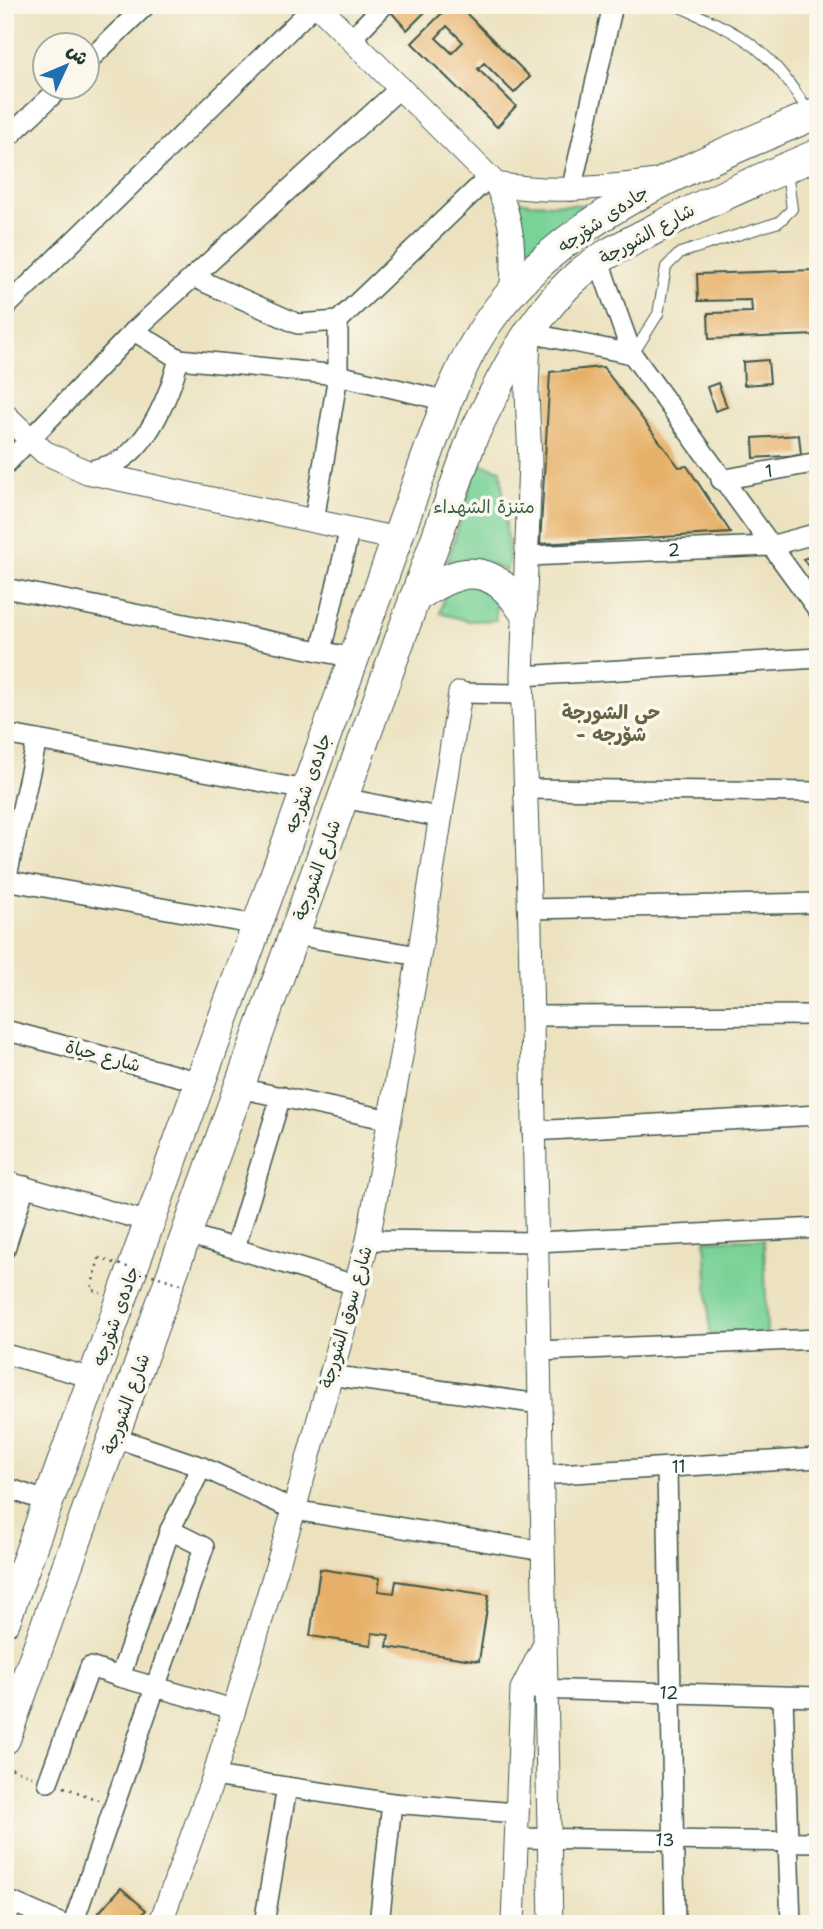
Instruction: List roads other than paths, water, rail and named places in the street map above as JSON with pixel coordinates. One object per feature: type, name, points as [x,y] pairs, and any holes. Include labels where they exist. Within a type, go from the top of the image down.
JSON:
[{"type":"main road","name":"جادەی شۆرجە","points":[[5,1620],[11,1584],[48,1502],[447,401],[475,342],[511,295],[553,252],[603,215],[660,181],[816,121]]},
{"type":"main road","name":"شارع الشورجة","points":[[5,1739],[473,436],[497,386],[529,332],[575,278],[598,259],[703,203],[818,154]]},
{"type":"main road","points":[[414,599],[435,584],[472,573],[502,583],[522,609]]},
{"type":"main road","points":[[306,790],[343,797]]},
{"type":"street","points":[[102,47],[146,5]]},
{"type":"street","points":[[5,307],[316,5],[492,180],[511,220],[514,265],[511,295]]},
{"type":"street","points":[[351,39],[384,5]]},
{"type":"street","points":[[571,191],[613,5]]},
{"type":"street","points":[[5,465],[134,331],[400,88]]},
{"type":"street","points":[[5,141],[45,102]]},
{"type":"street","points":[[492,180],[537,191],[571,191],[660,181]]},
{"type":"street","points":[[193,277],[298,324],[338,321],[492,180]]},
{"type":"street","points":[[598,259],[632,354],[818,610]]},
{"type":"street","points":[[314,521],[338,374],[338,321]]},
{"type":"street","points":[[134,331],[179,359],[338,374],[447,401]]},
{"type":"street","points":[[551,1924],[548,1689],[544,1646],[522,685],[522,609],[527,556],[529,332],[632,354]]},
{"type":"street","points":[[87,472],[119,461],[143,437],[160,409],[179,359]]},
{"type":"street","points":[[5,415],[28,439],[56,460],[87,472],[397,539]]},
{"type":"street","name":"1","points":[[722,480],[818,463]]},
{"type":"street","points":[[321,651],[350,528]]},
{"type":"street","name":"2","points":[[527,556],[770,546],[818,533]]},
{"type":"street","points":[[5,589],[354,658]]},
{"type":"street","points":[[460,693],[818,658]]},
{"type":"street","name":"شارع سوق الشورجة","points":[[160,1924],[214,1776],[294,1510],[368,1240],[419,956],[438,817],[460,693]]},
{"type":"street","points":[[5,734],[306,790]]},
{"type":"street","points":[[37,740],[6,882],[257,925]]},
{"type":"street","points":[[524,789],[818,792]]},
{"type":"street","points":[[343,797],[438,817]]},
{"type":"street","points":[[529,909],[818,903]]},
{"type":"street","points":[[294,935],[419,956]]},
{"type":"street","points":[[530,1016],[818,1015]]},
{"type":"street","name":"شارع حياة","points":[[5,1030],[200,1082]]},
{"type":"street","points":[[239,1088],[390,1120]]},
{"type":"street","points":[[234,1248],[281,1096]]},
{"type":"street","points":[[532,1131],[818,1115]]},
{"type":"street","points":[[5,1181],[149,1222]]},
{"type":"street","points":[[5,1249],[25,1186]]},
{"type":"street","points":[[368,1240],[536,1242],[818,1228]]},
{"type":"street","points":[[187,1234],[355,1285]]},
{"type":"street","points":[[539,1351],[818,1339]]},
{"type":"street","points":[[5,1354],[93,1378]]},
{"type":"street","points":[[329,1375],[540,1404]]},
{"type":"street","points":[[114,1437],[202,1467],[294,1510],[543,1551]]},
{"type":"street","name":"11","points":[[541,1475],[818,1458]]},
{"type":"street","points":[[120,1677],[170,1530],[202,1467]]},
{"type":"street","points":[[667,1468],[675,1924]]},
{"type":"street","points":[[5,1487],[48,1502]]},
{"type":"street","points":[[73,1924],[204,1547],[170,1530]]},
{"type":"street","points":[[513,1924],[514,1838],[522,1689],[544,1646]]},
{"type":"street","points":[[48,1782],[90,1667],[233,1709]]},
{"type":"street","name":"12","points":[[522,1689],[818,1697]]},
{"type":"street","points":[[783,1698],[791,1924]]},
{"type":"street","points":[[214,1776],[392,1803],[516,1813]]},
{"type":"street","points":[[264,1924],[287,1787]]},
{"type":"street","points":[[379,1924],[392,1803]]},
{"type":"street","name":"13","points":[[514,1838],[818,1842]]},
{"type":"street","points":[[5,1923],[9,1901],[62,1924]]},
{"type":"lane","points":[[676,5],[731,30],[762,50],[788,79],[816,121]]},
{"type":"lane","points":[[632,354],[658,314],[666,267],[680,253],[779,222],[792,209],[786,168]]},
{"type":"district","name":"حي الشورجة - شۆرجە","points":[[611,723]]},
{"type":"park label","name":"متنزة الشهداء","points":[[484,507]]}]
